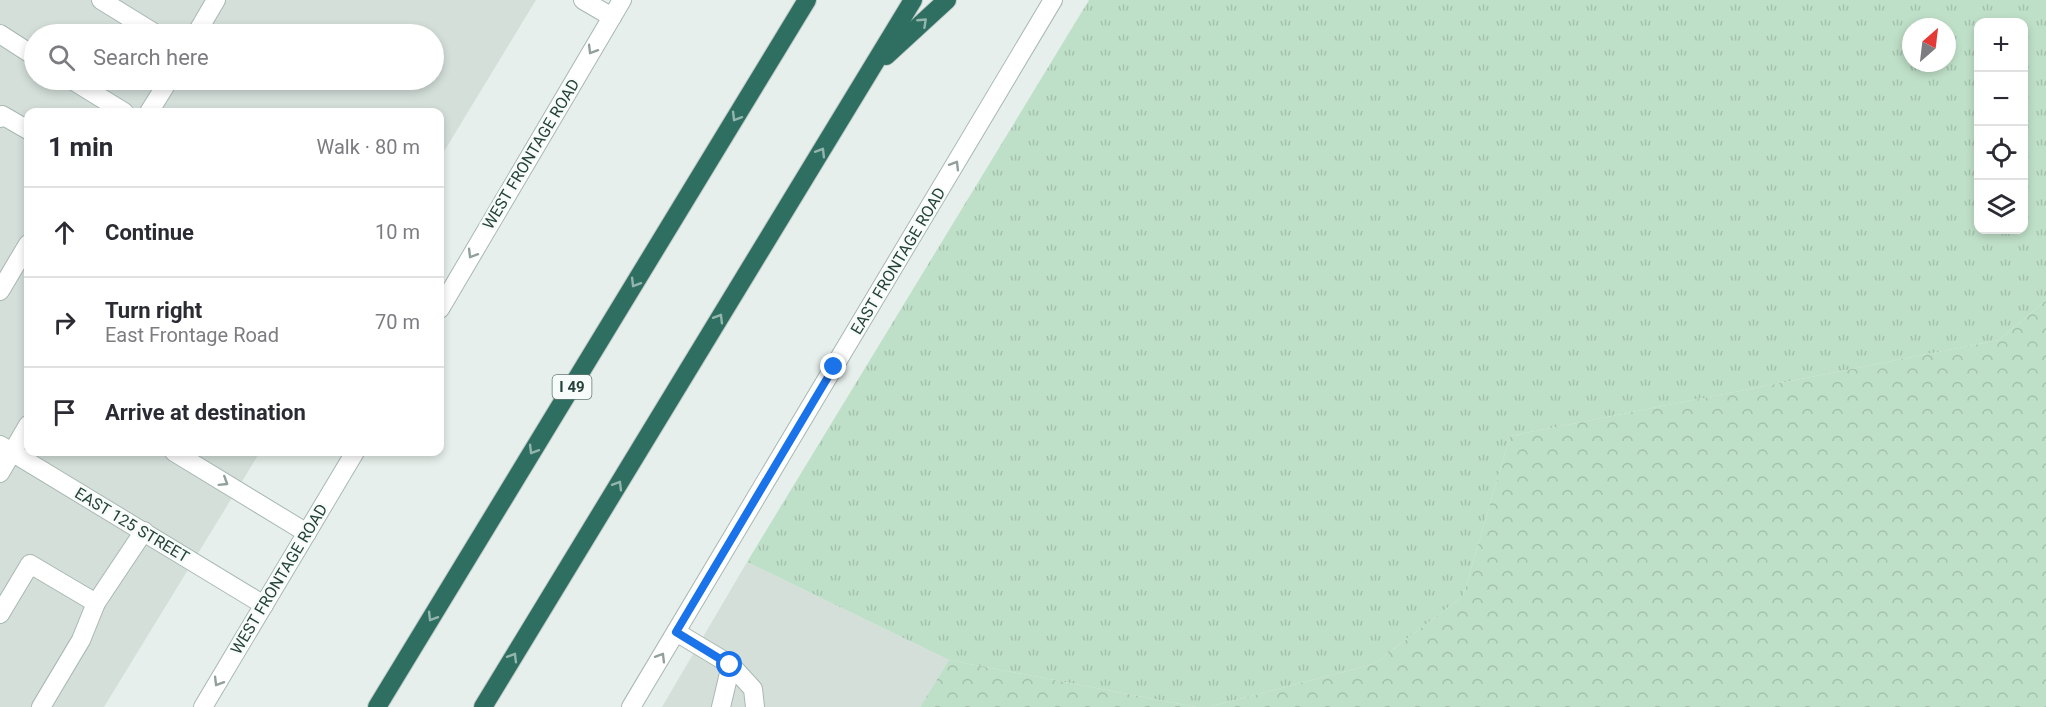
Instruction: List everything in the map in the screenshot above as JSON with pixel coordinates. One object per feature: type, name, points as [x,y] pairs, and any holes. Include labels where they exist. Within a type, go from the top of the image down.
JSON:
[{"type":"highway","points":[[766,67],[791,0]]},
{"type":"highway","name":"I 49","points":[[378,707],[807,0]]},
{"type":"highway","points":[[483,707],[913,0]]},
{"type":"highway","points":[[869,72],[947,0]]},
{"type":"street","points":[[101,0],[140,24]]},
{"type":"street","points":[[202,24],[216,0]]},
{"type":"street","points":[[583,0],[612,17]]},
{"type":"street","name":"WEST FRONTAGE ROAD","points":[[444,302],[622,0]]},
{"type":"street","name":"EAST FRONTAGE ROAD","points":[[631,707],[1053,0]]},
{"type":"street","points":[[0,34],[24,50]]},
{"type":"street","points":[[88,90],[118,108]]},
{"type":"street","points":[[152,108],[163,90]]},
{"type":"street","points":[[0,118],[2,115],[24,128]]},
{"type":"street","points":[[0,291],[24,251]]},
{"type":"street","points":[[0,473],[6,448],[24,429]]},
{"type":"street","name":"EAST 125 STREET","points":[[6,448],[264,605]]},
{"type":"street","points":[[181,456],[307,533]]},
{"type":"street","name":"WEST FRONTAGE ROAD","points":[[203,707],[353,456]]},
{"type":"street","points":[[41,707],[81,640],[96,603],[144,531]]},
{"type":"street","points":[[0,614],[30,564],[96,603]]},
{"type":"street","points":[[676,632],[730,665],[753,689],[755,707]]},
{"type":"street","points":[[721,707],[730,665]]},
{"type":"shaded area","points":[[0,0],[536,0],[444,151],[444,108],[24,108],[24,456],[258,456],[104,707],[0,707]]},
{"type":"shaded area","points":[[747,562],[949,660],[920,707],[662,707]]},
{"type":"green space","points":[[1089,0],[2046,0],[2046,300],[1999,340],[1510,436],[1463,596],[1374,664],[1208,707],[1196,707],[949,660],[747,562]]},
{"type":"green space","points":[[2046,300],[2046,707],[1208,707],[1374,664],[1463,596],[1510,436],[1999,340]]},
{"type":"green space","points":[[949,660],[1196,707],[920,707]]},
{"type":"route","points":[[730,665],[676,632],[834,367]]}]
